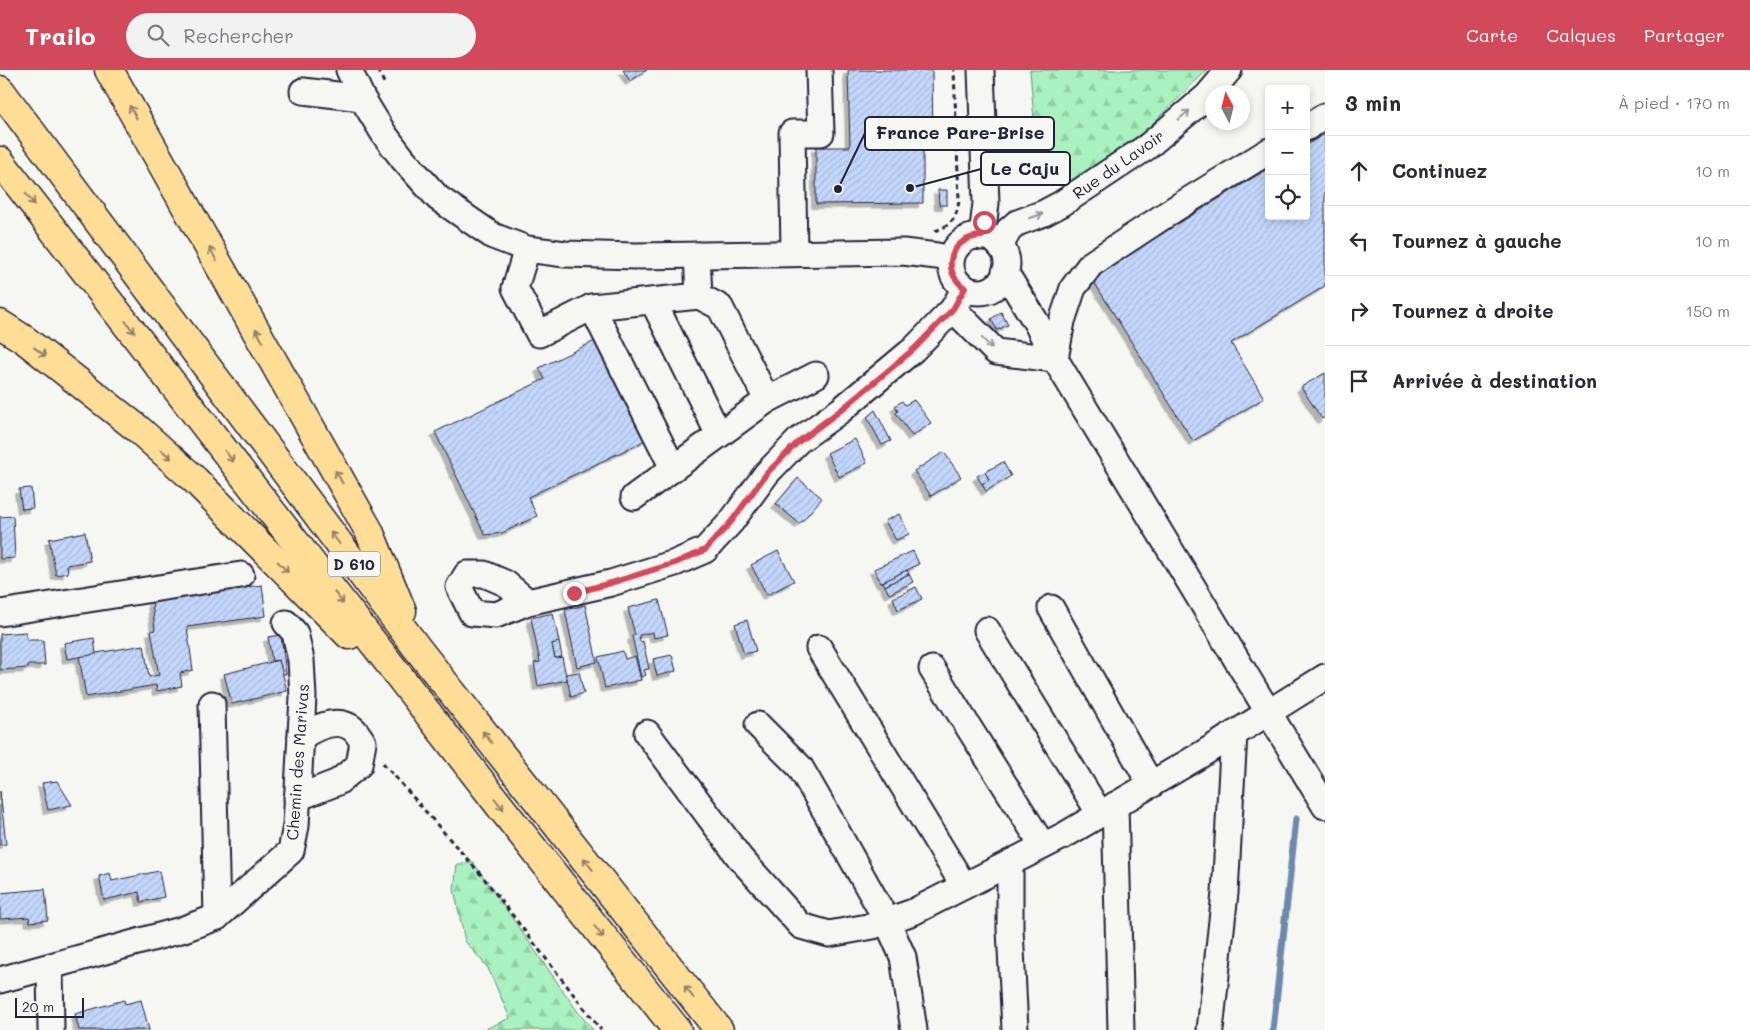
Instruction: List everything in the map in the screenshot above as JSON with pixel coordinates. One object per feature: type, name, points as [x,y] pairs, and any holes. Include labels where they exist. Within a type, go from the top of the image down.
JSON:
[{"type":"highway","points":[[109,70],[369,531],[417,648]]},
{"type":"highway","name":"D 610","points":[[0,90],[417,648],[719,1030]]},
{"type":"highway","name":"D 610","points":[[0,161],[499,805],[677,1030]]},
{"type":"highway","points":[[0,324],[25,340],[138,430],[195,480],[437,724]]},
{"type":"street","points":[[349,70],[362,98],[384,134],[403,159],[438,198],[493,236],[527,249],[565,254],[635,256],[902,252],[951,259]]},
{"type":"street","points":[[794,254],[792,133],[821,133],[820,70]]},
{"type":"street","points":[[981,70],[986,203],[991,241]]},
{"type":"street","name":"Rue du Lavoir","points":[[991,241],[1017,223],[1044,214],[1061,204],[1147,147],[1207,96],[1229,70]]},
{"type":"street","points":[[303,91],[362,98]]},
{"type":"street","points":[[1310,125],[1325,116]]},
{"type":"street","points":[[1055,359],[1062,321],[1073,288],[1091,264],[1176,208],[1265,153]]},
{"type":"street","points":[[528,602],[611,583],[675,563],[705,550],[731,522],[767,473],[798,442],[841,410],[914,349],[959,298],[992,288],[998,284],[1006,272],[1005,254],[991,241],[966,239],[954,251],[951,259],[959,298],[996,352],[1055,359]]},
{"type":"street","points":[[527,249],[516,288],[539,334],[592,307],[699,296],[720,307],[767,400]]},
{"type":"street","points":[[697,255],[699,296]]},
{"type":"street","points":[[1006,272],[1036,322],[1055,359],[1268,712],[1322,794]]},
{"type":"street","points":[[654,301],[719,435]]},
{"type":"street","points":[[592,307],[673,468]]},
{"type":"street","points":[[634,497],[767,400],[816,375]]},
{"type":"street","points":[[0,613],[242,575]]},
{"type":"street","points":[[1051,608],[1151,785]]},
{"type":"street","name":"Chemin des Marivas","points":[[0,980],[181,930],[217,917],[290,851],[296,826],[303,697],[301,660],[295,633],[286,623]]},
{"type":"street","points":[[988,630],[1108,810],[1121,1030]]},
{"type":"street","points":[[819,648],[964,886]]},
{"type":"street","points":[[932,669],[1043,846]]},
{"type":"street","points":[[648,733],[740,858],[801,926],[829,934],[873,926],[913,912],[1043,846],[1151,785],[1325,677]]},
{"type":"street","points":[[212,704],[217,917]]},
{"type":"street","points":[[297,798],[338,782],[359,765],[363,742],[353,729],[338,724],[320,725],[301,737]]},
{"type":"street","points":[[758,725],[800,767],[887,921],[903,957],[914,1030]]},
{"type":"street","points":[[1210,1030],[1225,893],[1234,734]]},
{"type":"street","points":[[1010,863],[1010,929],[1015,1030]]},
{"type":"street","points":[[50,967],[51,1030]]},
{"type":"path","points":[[378,70],[388,92]]},
{"type":"path","points":[[927,231],[937,231],[953,221],[958,211],[954,70]]},
{"type":"path","points":[[379,758],[483,876],[601,1030]]},
{"type":"green space","points":[[1030,70],[1207,70],[1145,131],[1068,183],[1037,157]]},
{"type":"green space","points":[[473,862],[578,1012],[593,1030],[483,1030],[510,1018],[488,968],[465,941],[454,889],[457,864]]},
{"type":"building","points":[[623,70],[647,70],[630,81]]},
{"type":"building","points":[[848,70],[932,70],[933,146],[923,147],[923,203],[816,204],[816,147],[850,147]]},
{"type":"building","points":[[1325,134],[1325,286],[1231,343],[1264,398],[1193,441],[1091,277],[1265,170],[1265,220],[1310,220],[1310,143]]},
{"type":"building","points":[[938,190],[947,190],[947,205],[939,205]]},
{"type":"building","points":[[1001,312],[1008,325],[997,330],[991,319]]},
{"type":"building","points":[[597,340],[646,440],[528,497],[537,516],[502,533],[485,535],[435,432],[545,379],[539,368]]},
{"type":"building","points":[[1325,373],[1325,417],[1322,419],[1301,387]]},
{"type":"building","points":[[914,400],[931,423],[912,436],[896,413],[898,411],[895,406],[902,401],[905,405]]},
{"type":"building","points":[[875,410],[891,441],[882,445],[867,417]]},
{"type":"building","points":[[855,439],[867,463],[839,477],[827,453]]},
{"type":"building","points":[[944,452],[961,477],[931,496],[914,471]]},
{"type":"building","points":[[1003,462],[1011,476],[986,491],[982,484],[989,480],[985,472]]},
{"type":"building","points":[[985,472],[989,480],[982,484],[977,476]]},
{"type":"building","points":[[798,478],[822,498],[800,524],[776,504]]},
{"type":"building","points":[[31,488],[33,508],[22,509],[19,489]]},
{"type":"building","points":[[899,514],[909,534],[896,540],[885,521]]},
{"type":"building","points":[[13,516],[15,558],[0,559],[0,517]]},
{"type":"building","points":[[85,532],[90,561],[67,565],[68,573],[56,575],[49,539]]},
{"type":"building","points":[[778,551],[794,581],[767,595],[751,565]]},
{"type":"building","points":[[913,551],[919,564],[881,583],[874,569]]},
{"type":"building","points":[[907,570],[909,574],[885,586],[883,582]]},
{"type":"building","points":[[909,574],[913,582],[889,594],[885,586]]},
{"type":"building","points":[[262,585],[266,616],[187,627],[193,670],[180,673],[182,686],[157,691],[156,685],[86,697],[79,656],[144,645],[149,677],[159,675],[151,631],[155,630],[152,601]]},
{"type":"building","points":[[916,587],[922,599],[898,610],[893,598]]},
{"type":"building","points":[[659,600],[668,635],[654,638],[653,632],[639,635],[640,642],[643,641],[649,669],[644,670],[646,675],[641,677],[632,636],[635,635],[628,608]]},
{"type":"building","points":[[585,605],[597,662],[577,667],[565,610]]},
{"type":"building","points":[[553,613],[559,642],[552,644],[555,658],[562,657],[567,680],[538,686],[534,663],[540,662],[531,618]]},
{"type":"building","points":[[747,620],[756,651],[744,654],[735,624]]},
{"type":"building","points":[[26,632],[27,640],[43,640],[45,665],[28,665],[28,668],[0,670],[0,634]]},
{"type":"building","points":[[281,635],[286,674],[282,674],[279,660],[272,661],[268,637]]},
{"type":"building","points":[[94,638],[96,654],[67,659],[64,643]]},
{"type":"building","points":[[559,642],[562,657],[555,658],[552,644]]},
{"type":"building","points":[[623,651],[625,659],[635,656],[641,680],[605,688],[598,657]]},
{"type":"building","points":[[672,655],[676,671],[657,676],[653,659]]},
{"type":"building","points":[[279,660],[287,691],[232,704],[224,674]]},
{"type":"building","points":[[579,672],[584,693],[571,697],[566,674]]},
{"type":"building","points":[[57,781],[72,805],[48,810],[42,783]]},
{"type":"building","points":[[0,791],[6,844],[0,845]]},
{"type":"building","points":[[159,871],[164,897],[141,902],[139,892],[104,900],[99,876],[110,873],[112,881]]},
{"type":"building","points":[[45,889],[48,920],[30,922],[29,917],[0,919],[0,893]]},
{"type":"building","points":[[124,1000],[125,1004],[141,1000],[149,1030],[79,1030],[75,1014]]},
{"type":"waterway","points":[[1273,1030],[1296,819]]},
{"type":"place","name":"Le Caju","points":[[910,188]]},
{"type":"place","name":"France Pare-Brise","points":[[838,189]]},
{"type":"route","points":[[574,593],[675,563],[705,550],[731,522],[767,473],[798,442],[841,410],[914,349],[953,309],[965,288],[955,279],[951,259],[959,244],[966,239],[982,236],[984,222]]}]
